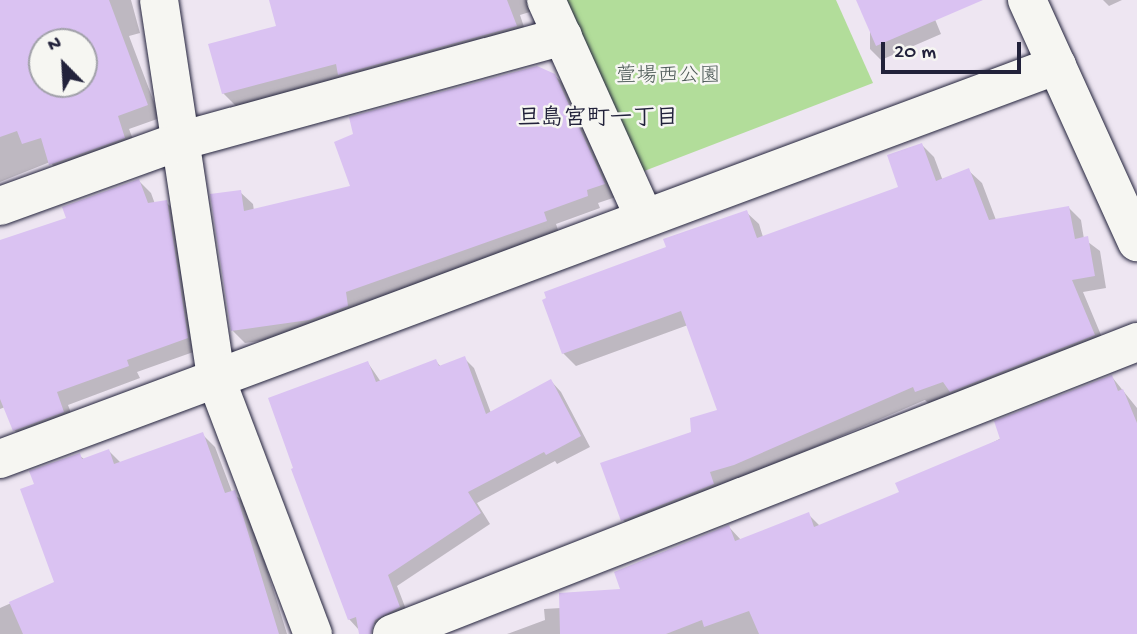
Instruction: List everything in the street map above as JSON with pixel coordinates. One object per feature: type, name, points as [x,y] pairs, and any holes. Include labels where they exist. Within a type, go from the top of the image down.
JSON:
[{"type":"street","points":[[159,0],[216,379],[313,634]]},
{"type":"street","points":[[546,0],[644,217]]},
{"type":"street","points":[[1027,0],[1137,242]]},
{"type":"street","points":[[0,206],[180,141],[563,36]]},
{"type":"street","points":[[0,459],[1057,65]]},
{"type":"street","points":[[392,634],[1137,342]]},
{"type":"green space","name":"萱場西公園","points":[[552,0],[836,0],[873,83],[626,178]]},
{"type":"building","points":[[0,0],[109,0],[148,105],[118,116],[125,138],[49,165],[41,138],[22,144],[17,131],[0,137]]},
{"type":"building","points":[[269,0],[507,0],[517,26],[338,75],[336,64],[222,94],[208,44],[276,26]]},
{"type":"building","points":[[856,0],[983,0],[876,46]]},
{"type":"building","points":[[537,66],[555,74],[605,184],[587,190],[588,196],[544,212],[547,221],[346,292],[348,306],[309,320],[231,331],[210,194],[241,190],[244,211],[350,186],[334,142],[353,134],[349,117]]},
{"type":"building","points":[[922,143],[936,181],[969,168],[989,220],[1069,206],[1075,239],[1088,236],[1095,276],[1072,280],[1095,335],[950,392],[943,382],[915,392],[913,387],[734,465],[710,472],[714,484],[621,521],[600,463],[691,432],[690,418],[717,410],[681,311],[562,354],[542,300],[546,298],[544,292],[666,247],[663,239],[747,210],[757,238],[898,187],[887,155]]},
{"type":"building","points":[[139,179],[148,203],[167,200],[188,338],[127,360],[129,366],[57,392],[64,412],[13,431],[0,399],[0,240],[66,218],[62,207]]},
{"type":"building","points":[[465,356],[486,414],[551,379],[581,436],[468,492],[481,513],[388,575],[400,607],[375,620],[371,634],[359,634],[356,617],[348,620],[291,469],[293,468],[268,398],[368,361],[376,382],[436,359],[439,366]]},
{"type":"building","points":[[1112,375],[1118,391],[1123,389],[1137,423],[1137,634],[759,634],[749,611],[704,627],[702,620],[666,634],[560,634],[559,593],[620,589],[614,572],[729,525],[735,541],[809,512],[814,527],[899,492],[895,483],[1000,439],[994,421]]},
{"type":"building","points":[[203,432],[225,493],[235,490],[279,634],[23,634],[9,602],[54,582],[20,489],[34,484],[29,471],[80,453],[82,459],[109,449],[114,464]]},
{"type":"district","name":"旦島宮町一丁目","points":[[598,120]]}]
